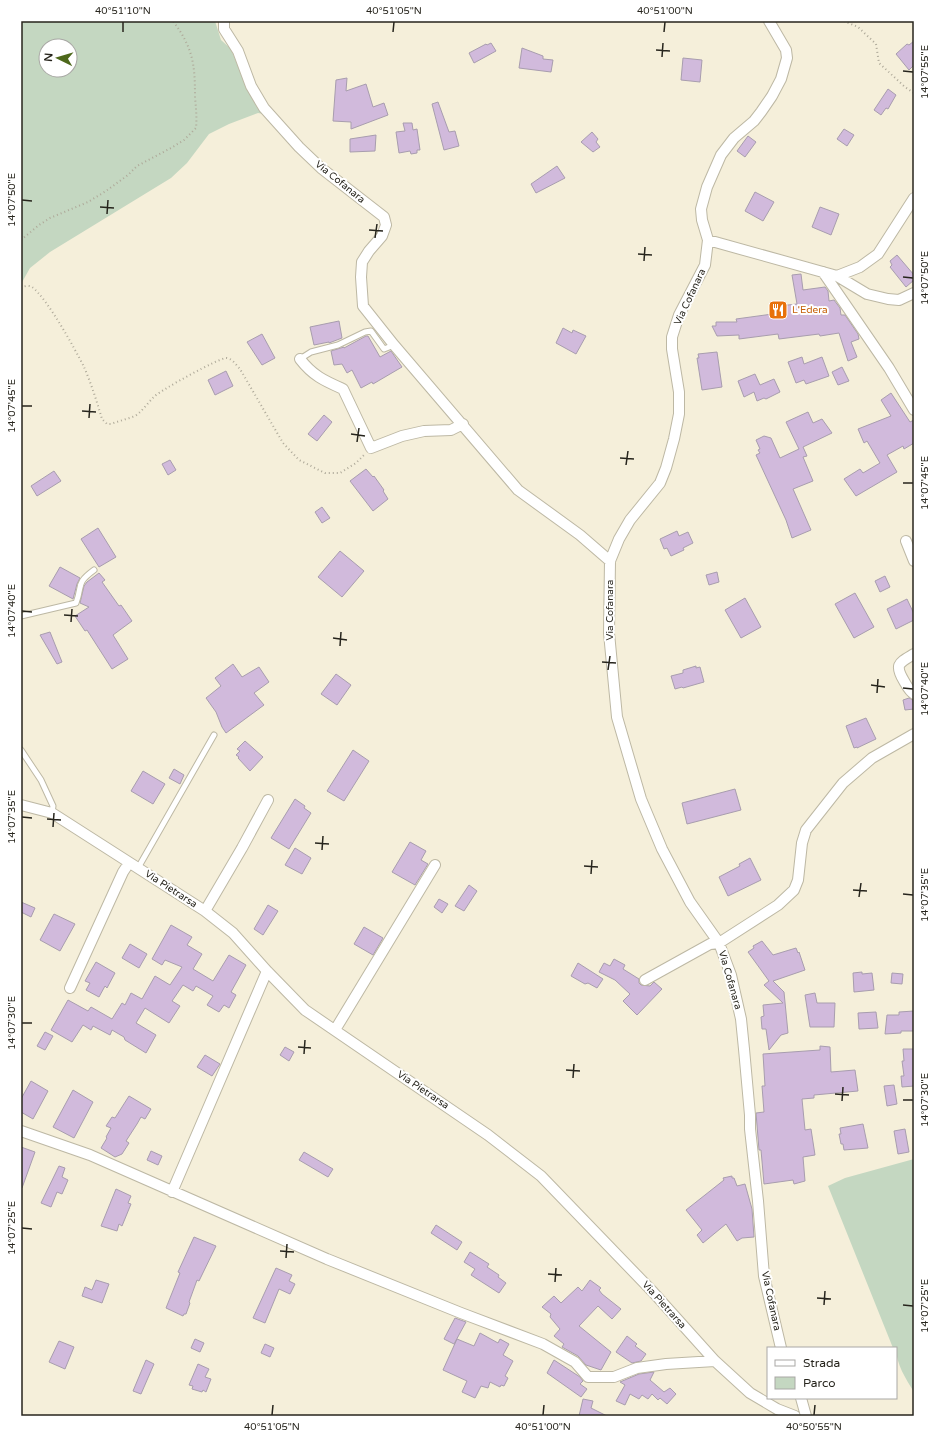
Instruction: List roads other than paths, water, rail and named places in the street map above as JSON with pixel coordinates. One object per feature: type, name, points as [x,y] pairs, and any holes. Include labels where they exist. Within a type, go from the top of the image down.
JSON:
[{"type":"street","name":"Via Cofanara","points":[[224,21],[224,29],[238,51],[251,86],[264,108],[299,148],[384,217],[386,225],[382,236],[362,262],[361,277],[363,306],[394,345],[518,490],[580,535],[610,562]]},
{"type":"street","name":"Via Cofanara","points":[[769,21],[786,50],[787,58],[785,66],[781,79],[761,112],[754,121],[734,138],[721,155],[707,187],[701,209],[702,220],[708,240],[705,265],[679,316],[672,337],[672,349],[680,392],[679,414],[666,468],[660,483],[630,520],[619,539],[610,562],[608,633],[617,717],[641,799],[662,849],[690,902],[720,943],[731,975],[741,1019],[764,1276],[781,1347]]},
{"type":"street","points":[[837,276],[860,267],[878,254],[914,198]]},
{"type":"street","points":[[708,240],[837,276],[867,294],[899,300],[914,293]]},
{"type":"street","points":[[823,272],[889,368],[914,410]]},
{"type":"street","points":[[300,359],[309,370],[323,380],[343,389],[371,448],[402,436],[424,431],[451,430],[463,424]]},
{"type":"street","points":[[906,541],[914,561]]},
{"type":"street","points":[[914,654],[901,661],[898,667],[899,672],[910,692],[914,694]]},
{"type":"street","points":[[645,980],[710,944],[720,943],[778,905],[794,890],[798,880],[802,843],[806,830],[843,783],[872,758],[914,734]]},
{"type":"street","points":[[205,911],[268,800]]},
{"type":"street","name":"Via Pietrarsa","points":[[21,805],[52,813],[205,911],[233,933],[305,1010],[488,1135],[541,1176],[653,1292],[715,1361],[750,1393],[777,1409],[794,1416]]},
{"type":"street","points":[[70,988],[123,872],[129,863]]},
{"type":"street","points":[[335,1030],[434,865]]},
{"type":"street","points":[[172,1192],[267,971]]},
{"type":"street","points":[[21,1130],[90,1155],[327,1259],[453,1310],[543,1344],[575,1362],[588,1377],[614,1376],[637,1368],[666,1364],[715,1361]]},
{"type":"street","points":[[801,1399],[806,1416]]},
{"type":"lane","points":[[300,359],[310,352],[338,345],[365,332],[371,331],[384,349],[394,345]]},
{"type":"lane","points":[[21,616],[76,603],[80,582],[94,570]]},
{"type":"lane","points":[[138,868],[214,735]]},
{"type":"lane","points":[[21,750],[41,780],[53,806],[52,813]]},
{"type":"place","name":"L'Edera","points":[[778,310]]}]
